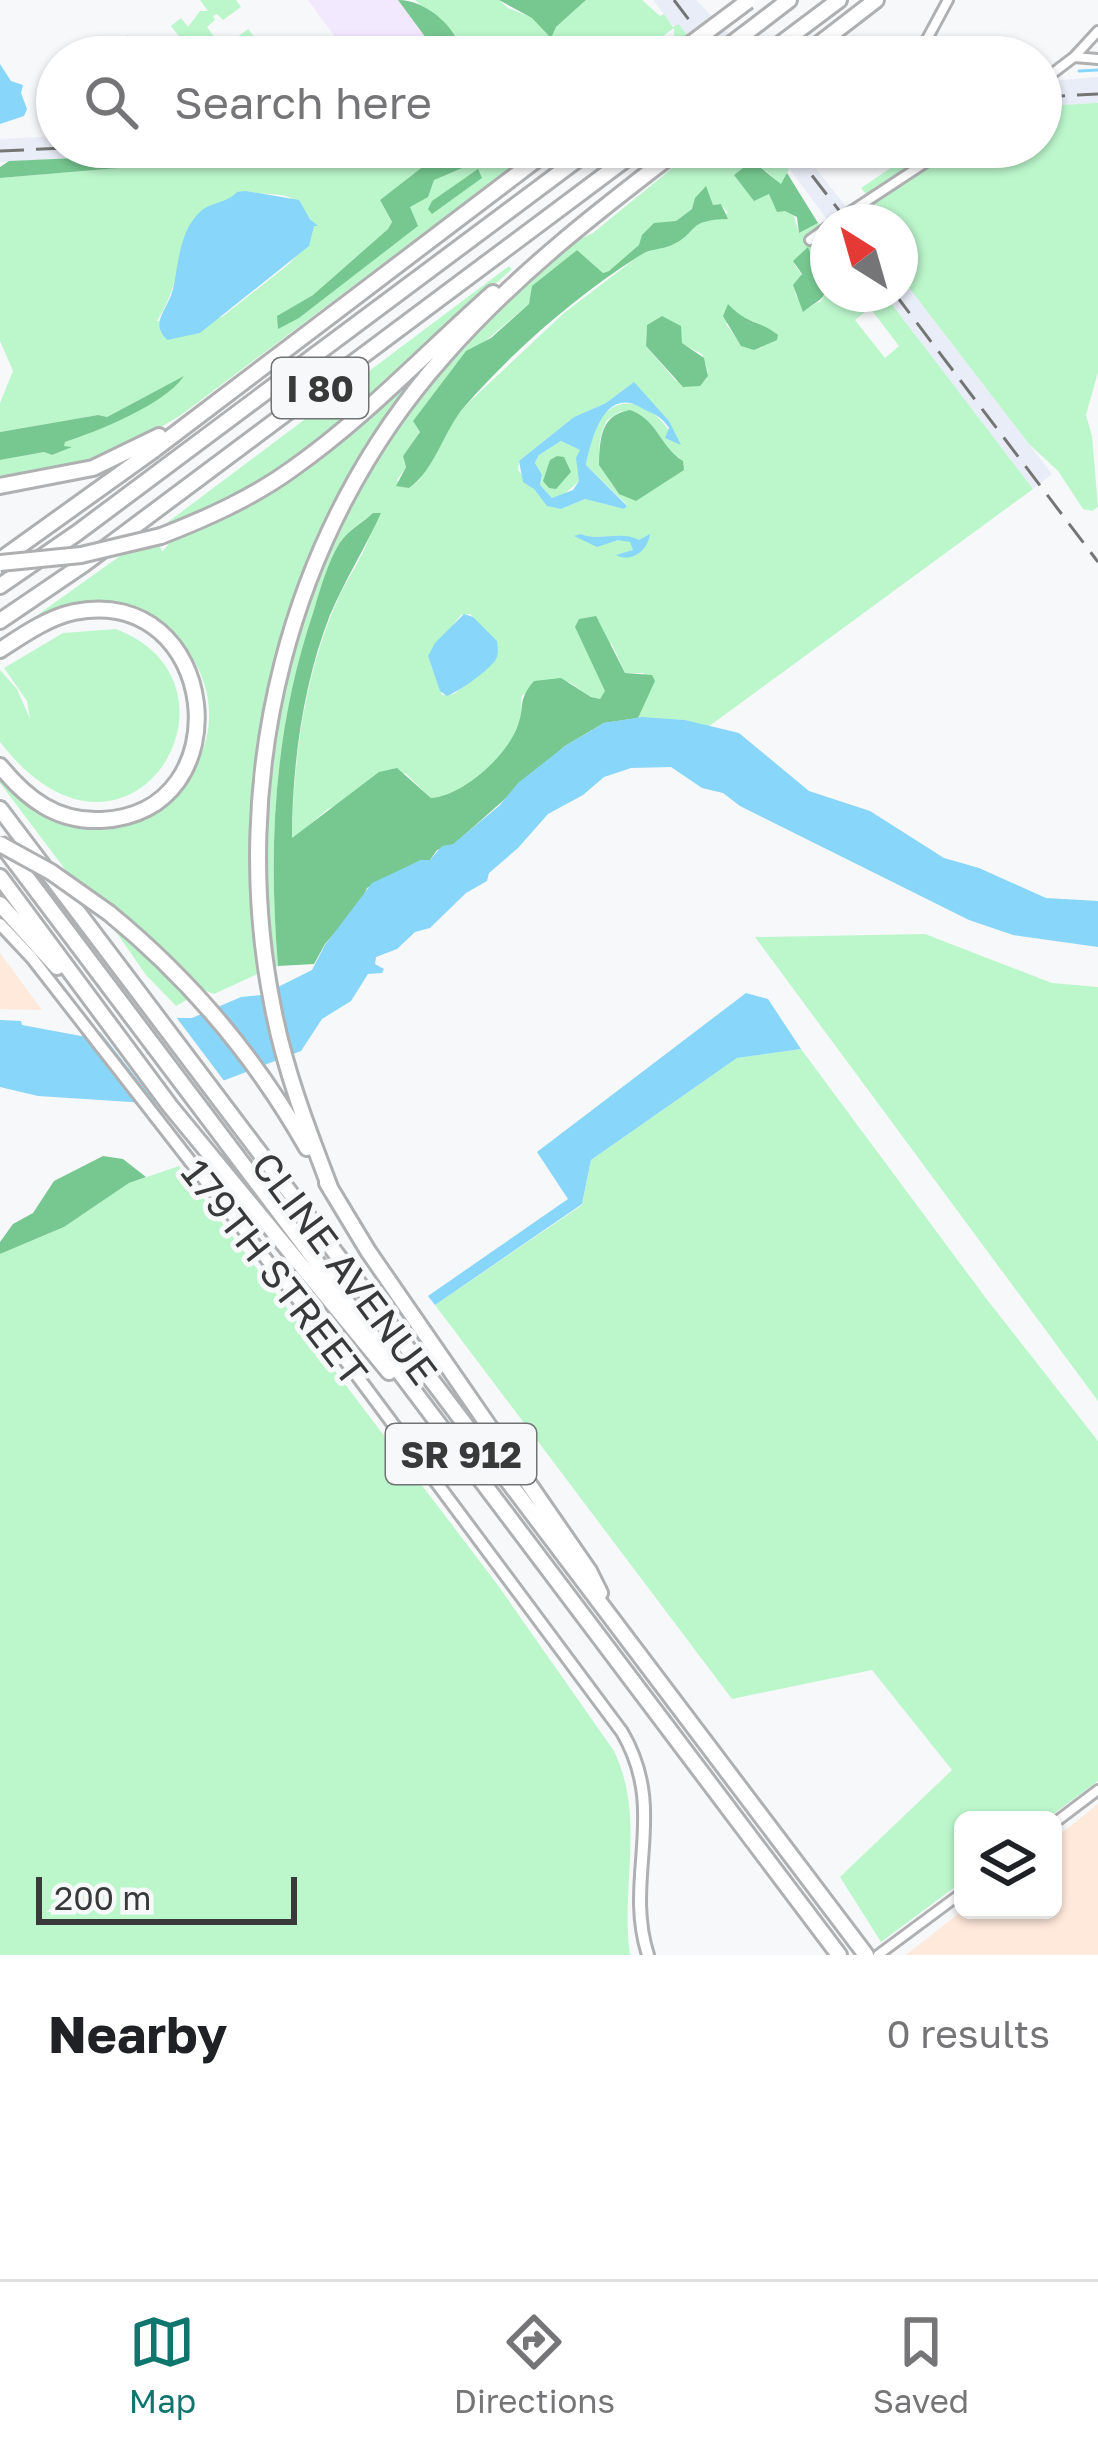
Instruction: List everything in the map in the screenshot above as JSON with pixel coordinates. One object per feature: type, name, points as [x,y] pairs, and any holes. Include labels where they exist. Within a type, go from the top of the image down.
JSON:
[{"type":"highway","points":[[701,36],[748,0]]},
{"type":"highway","points":[[742,36],[789,0]]},
{"type":"highway","points":[[791,36],[839,0]]},
{"type":"highway","points":[[829,36],[876,0]]},
{"type":"highway","points":[[0,562],[524,168]]},
{"type":"highway","name":"I 80","points":[[0,586],[566,168]]},
{"type":"highway","name":"I 80","points":[[0,621],[85,565],[615,168]]},
{"type":"highway","points":[[0,562],[81,555],[161,536],[249,496],[290,471],[366,410],[502,285],[656,168]]},
{"type":"highway","points":[[331,1190],[292,1082],[266,965],[257,868],[261,771],[283,656],[320,554],[372,452],[405,404],[474,325],[572,232]]},
{"type":"highway","points":[[0,486],[93,468],[155,439],[219,398]]},
{"type":"highway","points":[[0,650],[62,616],[91,610],[124,615],[157,631],[181,655],[199,705],[194,750],[184,771],[156,800],[112,820],[54,812],[20,789],[0,766]]},
{"type":"highway","name":"CLINE AVENUE","points":[[0,809],[866,1955]]},
{"type":"highway","points":[[0,843],[109,914],[192,988],[272,1090],[368,1251],[590,1571],[613,1619]]},
{"type":"highway","name":"CLINE AVENUE","points":[[0,843],[839,1955]]},
{"type":"highway","points":[[0,877],[170,1106],[370,1351],[446,1435]]},
{"type":"highway","points":[[0,904],[85,996]]},
{"type":"street","points":[[929,36],[948,0]]},
{"type":"street","points":[[1062,67],[1098,31]]},
{"type":"street","points":[[1075,57],[1098,58]]},
{"type":"street","points":[[862,204],[918,168]]},
{"type":"street","name":"179TH STREET","points":[[0,924],[32,958],[358,1378],[622,1732],[637,1763],[645,1796],[641,1914],[648,1955]]},
{"type":"street","points":[[1062,1817],[1098,1790]]},
{"type":"street","points":[[878,1955],[954,1899]]},
{"type":"shaded area","points":[[308,0],[398,0],[425,36],[335,36]]},
{"type":"shaded area","points":[[653,0],[696,0],[734,36],[688,36],[679,24],[674,27]]},
{"type":"shaded area","points":[[1098,77],[1098,103],[1062,105],[1062,80]]},
{"type":"shaded area","points":[[36,137],[36,160],[0,162],[0,139]]},
{"type":"shaded area","points":[[789,168],[816,168],[844,204],[816,204]]},
{"type":"shaded area","points":[[918,299],[1052,474],[1033,489],[898,312],[918,312]]},
{"type":"shaded area","points":[[0,953],[42,1010],[0,1009]]},
{"type":"shaded area","points":[[1098,1804],[1098,1955],[906,1955],[954,1917],[1062,1919],[1062,1833]]},
{"type":"green space","points":[[200,0],[236,0],[241,7],[223,20],[213,16],[215,20],[207,27],[214,36],[179,36],[171,26],[181,18],[188,27],[200,11],[208,11]]},
{"type":"green space","points":[[398,0],[430,10],[455,36],[425,36]]},
{"type":"green space","points":[[415,0],[499,0],[556,27],[586,0],[642,0],[660,16],[664,14],[673,27],[679,24],[687,35],[674,36],[674,28],[663,36],[457,36]]},
{"type":"green space","points":[[499,0],[586,0],[552,36],[532,18]]},
{"type":"green space","points":[[1098,103],[1098,372],[1086,415],[1098,507],[1092,511],[1083,509],[1058,471],[1029,444],[918,299],[918,204],[872,204],[927,168],[1062,168],[1062,105]]},
{"type":"green space","points":[[36,160],[36,168],[119,168],[0,178],[0,167],[9,161]]},
{"type":"green space","points":[[119,168],[422,168],[380,200],[392,223],[388,229],[313,295],[278,316],[278,327],[299,318],[417,226],[409,207],[433,180],[459,168],[510,168],[181,415],[94,458],[0,478],[0,460],[44,452],[52,455],[69,448],[63,446],[65,442],[145,407],[183,377],[107,417],[0,432],[0,403],[13,371],[0,341],[0,178]],"holes":[[[246,191],[285,196],[313,222],[289,264],[222,317],[157,321],[169,299],[189,231],[200,218]]]},
{"type":"green space","points":[[421,168],[462,168],[434,180],[428,197],[410,207],[418,226],[278,329],[277,316],[313,295],[388,229],[392,222],[380,200]]},
{"type":"green space","points":[[672,168],[788,168],[782,185],[766,171],[745,185],[752,196],[769,194],[793,213],[799,233],[810,227],[810,269],[794,264],[802,275],[794,286],[796,296],[810,306],[810,312],[865,312],[855,320],[885,358],[899,346],[873,312],[898,312],[1033,489],[708,727],[685,720],[638,718],[654,681],[643,673],[625,673],[611,642],[603,684],[606,692],[600,699],[569,682],[522,695],[514,736],[496,761],[471,782],[431,798],[405,773],[328,809],[292,840],[298,748],[309,686],[338,599],[370,534],[373,513],[346,535],[331,560],[290,700],[274,832],[278,966],[273,968],[267,883],[269,799],[280,716],[300,635],[328,557],[365,482],[410,412],[464,345],[534,278]],"holes":[[[706,193],[713,205],[721,204],[728,213],[699,222],[680,239],[640,255],[564,313],[467,404],[446,429],[419,480],[409,488],[400,486],[397,480],[406,467],[403,456],[420,432],[414,422],[476,349],[529,304],[533,286],[577,250],[603,273],[609,271],[692,209]],[[735,314],[760,324],[762,348],[742,346],[726,324]],[[662,316],[682,344],[702,354],[706,380],[676,381],[646,346],[647,325]],[[633,383],[669,421],[674,439],[642,406],[621,404],[610,409],[597,423],[586,465],[627,505],[624,509],[585,499],[561,509],[548,506],[518,470],[519,461],[574,417],[606,403]],[[621,411],[651,425],[668,453],[680,458],[619,494],[607,477],[600,441],[607,420]],[[470,614],[493,640],[492,664],[454,694],[442,695],[428,656],[461,615]]]},
{"type":"green space","points":[[743,168],[761,168],[781,184],[787,173],[810,210],[810,227],[799,233],[797,217],[777,212],[769,194],[754,201],[734,175]]},
{"type":"green space","points":[[891,168],[913,168],[876,192],[865,193],[861,188]]},
{"type":"green space","points":[[478,169],[482,178],[432,214],[428,209],[432,201]]},
{"type":"green space","points":[[706,186],[713,205],[721,204],[728,219],[699,224],[672,245],[643,253],[570,306],[465,406],[418,480],[409,488],[396,486],[406,467],[403,456],[420,432],[413,421],[466,351],[491,338],[529,304],[532,286],[577,250],[603,273],[609,271],[639,245],[654,223],[676,221],[692,209]]},
{"type":"green space","points":[[808,247],[810,307],[803,312],[793,285],[802,274],[793,261]]},
{"type":"green space","points":[[509,266],[512,269],[336,428],[269,478],[170,526],[168,522]]},
{"type":"green space","points":[[728,304],[778,335],[777,340],[754,350],[741,346],[723,316]]},
{"type":"green space","points":[[662,316],[681,326],[682,343],[704,358],[708,376],[700,386],[683,387],[646,346],[647,325]]},
{"type":"green space","points":[[435,356],[378,436],[280,652],[255,925],[260,973],[214,994],[204,990],[140,928],[70,876],[0,783],[0,779],[41,815],[86,828],[129,822],[166,801],[194,769],[208,729],[205,685],[179,640],[138,611],[114,603],[88,602],[36,616],[155,531],[162,552],[172,540],[295,477]]},
{"type":"green space","points":[[184,376],[146,407],[65,442],[64,446],[72,447],[52,455],[44,452],[0,460],[0,432],[107,417]]},
{"type":"green space","points":[[630,410],[653,427],[683,461],[684,470],[636,501],[619,494],[599,465],[607,423]]},
{"type":"green space","points":[[561,441],[580,450],[579,481],[561,497],[552,498],[540,485],[542,477],[535,463]]},
{"type":"green space","points":[[564,457],[571,472],[556,489],[543,481],[550,460]]},
{"type":"green space","points":[[373,513],[381,513],[330,615],[306,696],[292,838],[379,772],[397,768],[431,798],[470,782],[513,737],[523,699],[534,681],[561,678],[600,699],[605,691],[575,627],[579,619],[596,616],[625,673],[652,675],[655,681],[638,718],[604,723],[565,746],[453,845],[367,888],[314,964],[278,966],[274,832],[290,700],[331,560],[346,536]]},
{"type":"green space","points":[[116,629],[158,657],[177,693],[177,733],[161,768],[131,794],[93,802],[48,787],[0,742],[0,670],[17,689],[30,719],[27,701],[4,668],[63,633]]},
{"type":"green space","points":[[107,919],[192,997],[176,1006],[146,975]]},
{"type":"green space","points":[[925,934],[1052,983],[1098,987],[1098,1401],[755,937]]},
{"type":"green space","points":[[801,1049],[1098,1441],[1098,1781],[1057,1811],[954,1811],[954,1888],[881,1942],[840,1877],[952,1770],[872,1670],[732,1699],[435,1305],[582,1205],[591,1160],[737,1058]]},
{"type":"green space","points":[[103,1156],[123,1159],[146,1177],[129,1183],[64,1227],[0,1254],[0,1242],[13,1224],[33,1213],[54,1181]]},
{"type":"green space","points":[[179,1166],[497,1584],[614,1751],[629,1801],[630,1955],[0,1955],[0,1254],[64,1227],[129,1183]]},
{"type":"water","points":[[0,64],[11,81],[23,85],[27,109],[24,116],[0,124]]},
{"type":"water","points":[[246,191],[299,200],[318,226],[314,226],[309,246],[200,333],[167,340],[160,321],[189,227],[205,208]]},
{"type":"water","points":[[634,382],[669,421],[681,445],[665,438],[669,428],[656,415],[628,403],[617,404],[601,419],[586,465],[627,506],[585,499],[561,509],[547,506],[523,482],[519,461],[574,417],[606,403]],"holes":[[[561,441],[580,450],[576,458],[579,481],[573,490],[552,498],[540,485],[542,475],[535,463],[539,455]]]},
{"type":"water","points":[[650,534],[642,550],[627,557],[616,555],[633,550],[630,542],[618,540],[597,547],[574,536],[639,540]]},
{"type":"water","points":[[464,614],[497,641],[498,654],[485,671],[447,696],[440,691],[428,656]]},
{"type":"water","points":[[642,717],[685,720],[739,733],[809,791],[870,811],[944,858],[1046,898],[1098,901],[1098,947],[1013,935],[969,920],[740,806],[723,793],[702,788],[671,767],[631,768],[604,777],[548,814],[489,873],[487,881],[466,893],[430,928],[376,957],[382,973],[368,974],[351,1001],[322,1019],[301,1051],[162,1104],[38,1096],[0,1087],[0,1020],[81,1036],[192,1018],[241,997],[262,995],[312,970],[372,883],[430,860],[442,846],[453,844],[565,746],[604,723]]},
{"type":"water","points":[[746,993],[768,999],[801,1049],[737,1058],[591,1160],[582,1204],[435,1305],[428,1296],[568,1199],[537,1152]]},
{"type":"pier","points":[[173,1013],[228,1086],[195,1101],[160,1108],[97,1028]]},
{"type":"waterway","points":[[1079,71],[1098,70]]},
{"type":"railway","points":[[674,0],[701,36]]},
{"type":"railway","points":[[1062,96],[1098,94]]},
{"type":"railway","points":[[0,151],[36,149]]},
{"type":"railway","points":[[806,168],[834,204]]},
{"type":"railway","points":[[909,312],[1098,562]]}]
